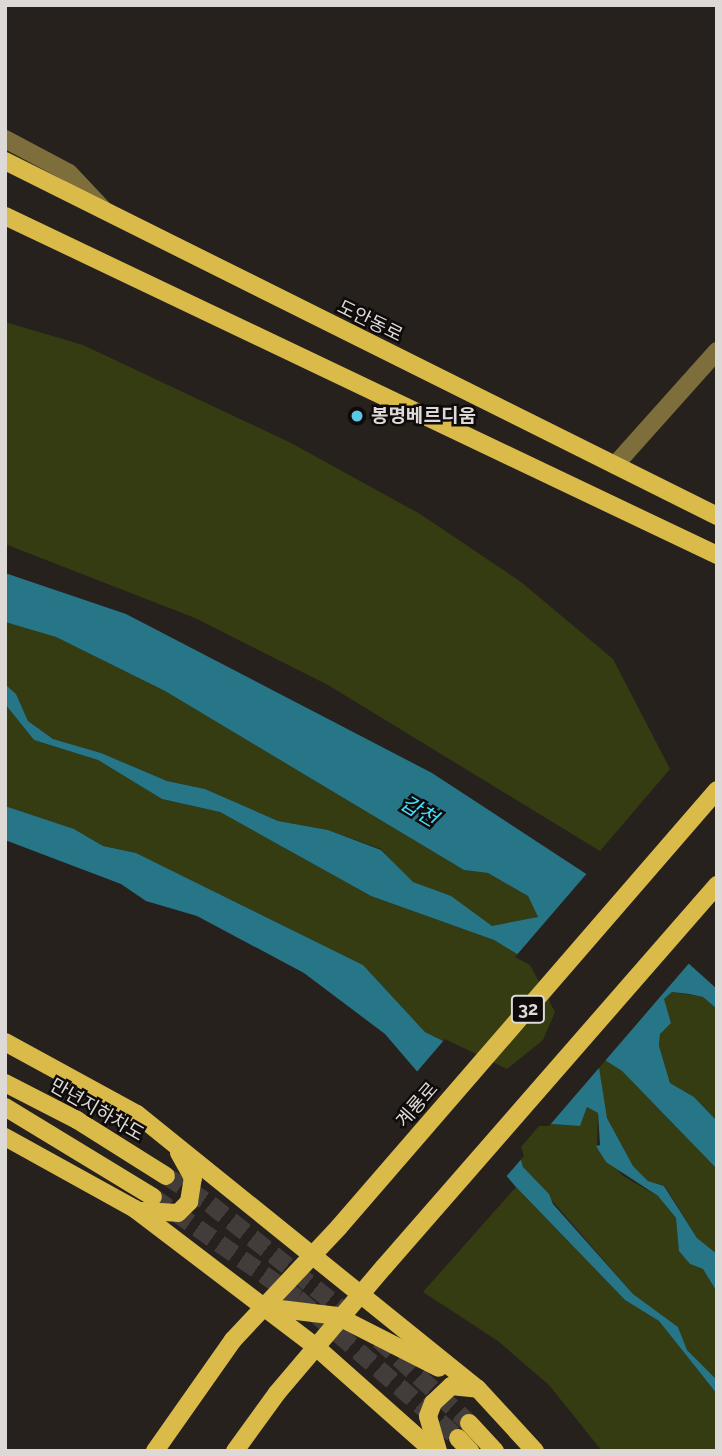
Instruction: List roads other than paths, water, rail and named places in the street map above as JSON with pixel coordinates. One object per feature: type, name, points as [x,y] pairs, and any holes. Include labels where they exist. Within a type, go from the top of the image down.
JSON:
[{"type":"main road","name":"도안동로","points":[[5,161],[717,516]]},
{"type":"main road","points":[[9,219],[717,555]]},
{"type":"main road","name":"계룡로","points":[[155,1451],[214,1365],[339,1227],[717,790]]},
{"type":"main road","points":[[235,1451],[316,1347],[384,1267],[717,885]]},
{"type":"main road","points":[[5,1042],[137,1114],[314,1254],[478,1389],[535,1451]]},
{"type":"main road","name":"만년지하차도","points":[[5,1083],[77,1120],[166,1176]]},
{"type":"main road","points":[[5,1107],[153,1197]]},
{"type":"main road","points":[[5,1137],[135,1209],[316,1347],[435,1451]]},
{"type":"main road","points":[[135,1209],[177,1213],[189,1202],[193,1178],[169,1139]]},
{"type":"main road","points":[[264,1307],[337,1316],[478,1389]]},
{"type":"main road","points":[[435,1451],[428,1416],[433,1403],[450,1386],[478,1389]]},
{"type":"main road","points":[[469,1423],[495,1451]]},
{"type":"street","points":[[5,139],[69,173],[108,214]]},
{"type":"street","points":[[615,465],[717,351]]},
{"type":"water","name":"갑천","points":[[5,573],[126,614],[432,773],[597,881],[717,989],[717,1009],[703,997],[689,994],[672,992],[664,999],[671,1023],[660,1034],[659,1046],[670,1083],[694,1097],[717,1121],[717,1169],[622,1071],[597,1055],[607,1118],[633,1166],[648,1181],[664,1186],[697,1238],[717,1254],[717,1292],[703,1269],[690,1264],[679,1251],[676,1218],[658,1196],[606,1162],[596,1146],[600,1145],[598,1113],[587,1107],[580,1126],[537,1123],[517,1146],[523,1167],[633,1294],[678,1327],[687,1350],[717,1380],[717,1394],[659,1321],[625,1300],[516,1187],[385,1034],[304,973],[197,916],[146,901],[121,884],[5,840],[5,806],[74,829],[103,846],[136,853],[363,965],[425,1032],[507,1073],[546,1042],[558,1012],[532,963],[494,940],[371,896],[220,812],[162,799],[98,760],[34,740],[5,704],[5,684],[16,694],[28,721],[53,739],[101,753],[167,781],[205,789],[278,821],[328,830],[381,850],[413,882],[451,896],[492,926],[538,917],[528,896],[488,873],[464,870],[165,691],[56,637],[5,622]]},
{"type":"tunnel","points":[[166,1176],[210,1204],[355,1320]]},
{"type":"tunnel","points":[[153,1197],[297,1298],[458,1438]]},
{"type":"tunnel","points":[[379,1340],[469,1423]]},
{"type":"place","name":"봉명베르디움","points":[[357,416]]}]
